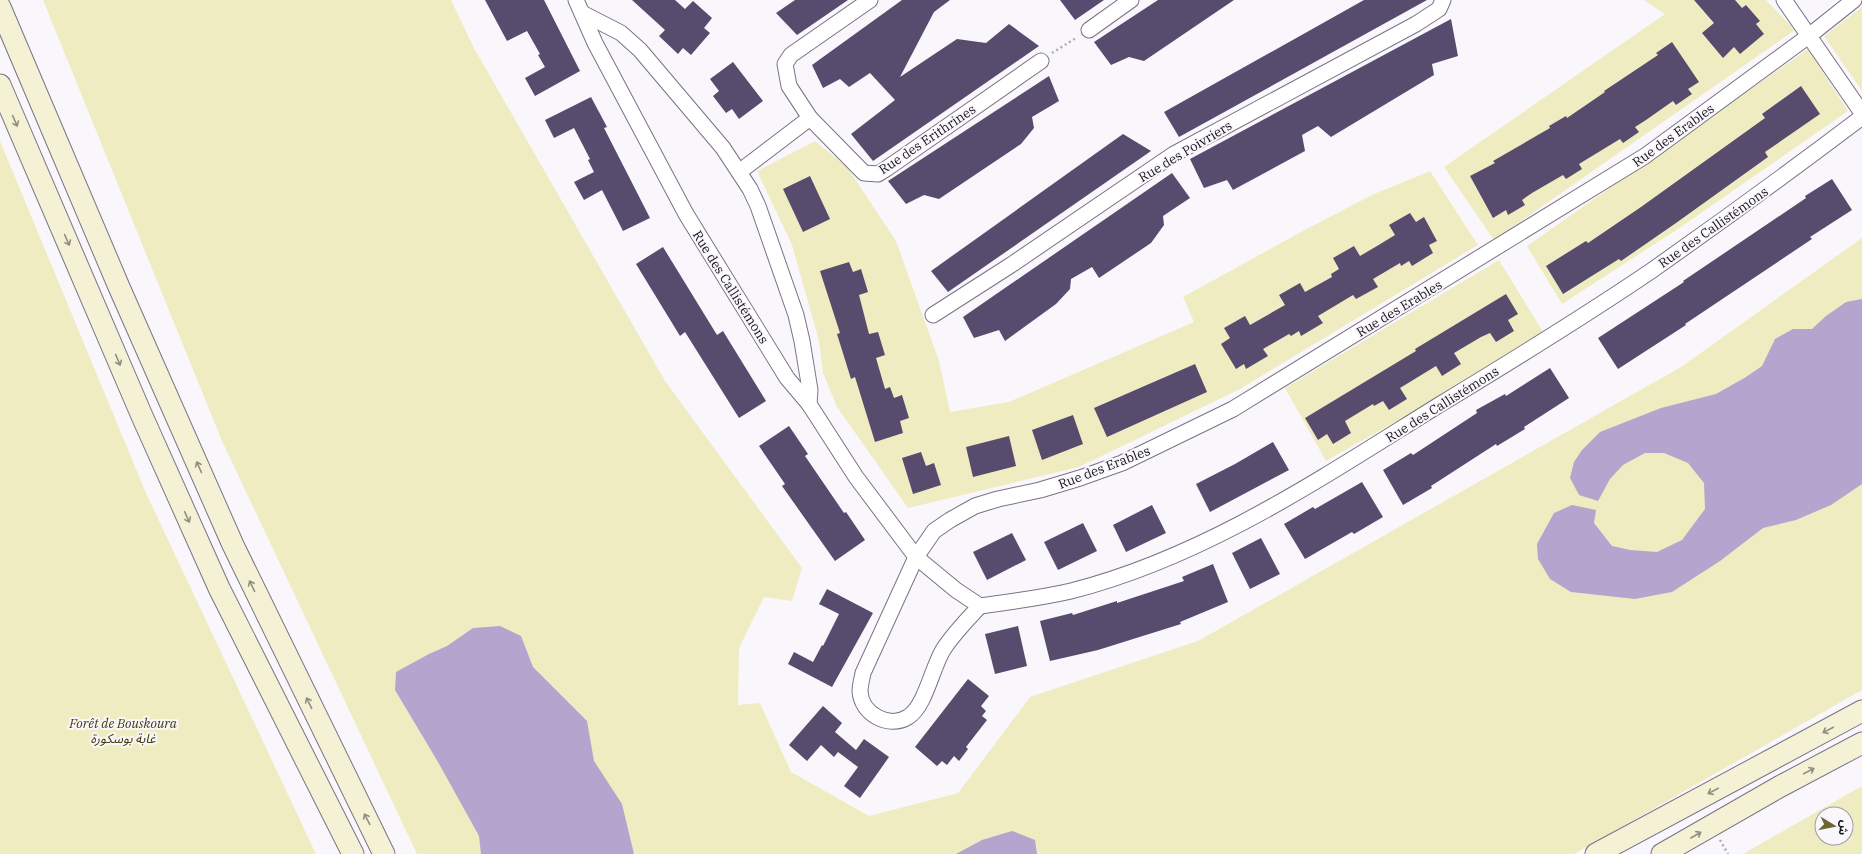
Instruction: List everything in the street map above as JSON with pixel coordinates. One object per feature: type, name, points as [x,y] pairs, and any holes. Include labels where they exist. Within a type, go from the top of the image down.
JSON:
[{"type":"street","name":"Rue des Erithrines","points":[[870,0],[791,55],[785,64],[789,86],[810,118],[864,173],[878,174],[1042,61]]},
{"type":"street","points":[[1089,30],[1131,0]]},
{"type":"street","name":"Rue des Poivriers","points":[[933,315],[1011,265],[1174,154],[1416,24],[1439,8],[1443,0]]},
{"type":"street","points":[[1784,0],[1810,35],[1862,113]]},
{"type":"street","name":"Rue des Erables","points":[[916,557],[934,531],[975,506],[998,499],[1040,490],[1122,463],[1233,409],[1645,156],[1810,35],[1854,0]]},
{"type":"street","points":[[0,7],[119,287],[233,545],[384,854]]},
{"type":"street","points":[[579,7],[621,33],[640,50],[723,148],[739,172],[758,206],[796,315],[810,390],[809,404]]},
{"type":"street","name":"Rue des Callistémons","points":[[579,7],[595,43],[686,214],[787,378],[809,404],[856,477],[916,557],[956,590],[980,606],[1069,591],[1107,580],[1164,560],[1274,506],[1549,338],[1650,271],[1783,177],[1862,117]]},
{"type":"street","points":[[0,85],[142,416],[219,588],[353,854]]},
{"type":"street","points":[[739,172],[810,118]]},
{"type":"street","points":[[916,557],[863,673],[860,691],[864,704],[874,716],[894,722],[907,718],[916,710],[943,651],[954,634],[980,606]]},
{"type":"street","points":[[1596,854],[1862,712]]},
{"type":"street","points":[[1662,854],[1862,743]]},
{"type":"path","points":[[1042,61],[1089,30]]},
{"type":"green space","points":[[43,0],[451,0],[474,48],[665,381],[802,568],[792,601],[764,597],[739,648],[738,705],[760,703],[791,772],[869,816],[958,793],[1030,697],[1198,641],[1681,367],[1862,238],[1862,690],[1574,854],[417,854],[222,441]]},
{"type":"green space","points":[[1644,0],[1766,0],[1795,30],[1494,240],[1444,167],[1665,14]]},
{"type":"green space","points":[[1862,7],[1862,91],[1824,36]]},
{"type":"green space","points":[[1808,49],[1848,111],[1678,229],[1562,304],[1527,246]]},
{"type":"green space","name":"Forêt de Bouskoura غابة بوسكورة","points":[[0,141],[146,493],[316,854],[0,854]]},
{"type":"green space","points":[[815,141],[847,167],[896,241],[939,361],[950,412],[1009,402],[1194,322],[1183,297],[1299,233],[1372,195],[1430,171],[1478,245],[1240,389],[1079,467],[908,508],[837,407],[823,373],[819,341],[792,245],[757,171]]},
{"type":"green space","points":[[1499,260],[1546,337],[1326,461],[1285,388]]},
{"type":"green space","points":[[1862,786],[1862,854],[1743,854],[1814,813],[1814,846],[1854,846],[1854,806],[1827,806]]},
{"type":"shaded area","points":[[1862,299],[1862,484],[1831,505],[1796,520],[1763,528],[1720,561],[1672,592],[1635,599],[1571,592],[1550,579],[1538,559],[1537,544],[1554,513],[1572,505],[1596,510],[1594,523],[1612,546],[1630,550],[1657,552],[1682,540],[1705,509],[1704,483],[1688,463],[1664,453],[1645,453],[1623,465],[1610,479],[1598,501],[1579,495],[1570,478],[1574,462],[1582,450],[1600,432],[1661,408],[1716,394],[1762,366],[1775,339],[1793,329],[1812,329],[1826,316],[1846,302]]},
{"type":"shaded area","points":[[500,626],[521,636],[533,667],[587,721],[594,761],[622,804],[634,854],[481,854],[479,836],[438,762],[395,690],[396,672],[447,646],[473,628]]},
{"type":"shaded area","points":[[1012,831],[1035,840],[1037,854],[956,854],[982,840]]},
{"type":"building","points":[[485,0],[544,0],[580,71],[535,96],[525,78],[545,67],[538,55],[540,54],[527,31],[507,41]]},
{"type":"building","points":[[632,0],[675,0],[685,9],[693,1],[712,18],[704,28],[710,33],[691,55],[683,48],[678,54],[659,36],[665,30]]},
{"type":"building","points":[[795,0],[848,0],[797,35],[776,13]]},
{"type":"building","points":[[902,0],[950,0],[934,12],[900,77],[957,39],[986,43],[1009,24],[1039,46],[873,161],[851,134],[895,100],[870,73],[849,87],[840,79],[823,88],[812,65]]},
{"type":"building","points":[[1060,0],[1104,0],[1075,20]]},
{"type":"building","points":[[1158,0],[1234,0],[1144,61],[1129,57],[1111,65],[1094,42]]},
{"type":"building","points":[[1364,0],[1427,0],[1179,137],[1164,112]]},
{"type":"building","points":[[1694,0],[1735,0],[1742,8],[1746,5],[1760,21],[1756,24],[1764,34],[1740,54],[1734,47],[1723,58],[1702,33],[1714,23]]},
{"type":"building","points":[[1451,19],[1458,56],[1432,64],[1434,75],[1331,137],[1318,126],[1302,135],[1305,151],[1233,190],[1227,180],[1204,188],[1190,159]]},
{"type":"building","points":[[1672,42],[1699,82],[1688,89],[1692,94],[1676,105],[1673,101],[1635,127],[1639,132],[1623,143],[1620,139],[1579,164],[1582,169],[1566,179],[1563,175],[1532,193],[1522,200],[1525,205],[1508,215],[1506,210],[1493,218],[1470,176],[1495,163],[1493,161],[1550,128],[1549,126],[1566,116],[1567,118],[1658,55],[1656,53]]},
{"type":"building","points":[[733,62],[763,101],[739,119],[732,109],[726,113],[713,96],[719,91],[710,79]]},
{"type":"building","points":[[1049,76],[1059,101],[1032,117],[1034,128],[1021,144],[939,199],[924,195],[906,204],[888,181]]},
{"type":"building","points":[[1801,86],[1820,114],[1765,152],[1768,157],[1676,223],[1621,261],[1619,259],[1563,294],[1546,266],[1586,241],[1588,243],[1641,207],[1765,118],[1762,114]]},
{"type":"building","points":[[591,97],[607,127],[604,128],[650,218],[623,231],[602,190],[584,200],[574,182],[594,172],[588,160],[590,159],[574,128],[554,138],[545,120]]},
{"type":"building","points":[[1123,134],[1151,151],[948,292],[931,271]]},
{"type":"building","points":[[1172,173],[1190,198],[1163,216],[1164,225],[1151,243],[1099,278],[1092,267],[1071,279],[1070,289],[1056,304],[1005,341],[999,330],[974,338],[963,317]]},
{"type":"building","points":[[810,176],[830,219],[803,232],[783,189]]},
{"type":"building","points":[[1832,179],[1852,210],[1810,237],[1812,239],[1685,324],[1686,325],[1618,369],[1598,338],[1684,282],[1683,281],[1806,198],[1805,196]]},
{"type":"building","points":[[1410,213],[1416,222],[1424,217],[1437,241],[1429,245],[1433,253],[1412,266],[1409,261],[1401,266],[1400,263],[1373,279],[1378,287],[1356,299],[1353,295],[1318,316],[1323,323],[1301,336],[1299,331],[1291,336],[1289,334],[1263,349],[1268,356],[1246,369],[1244,364],[1236,369],[1221,344],[1230,338],[1224,328],[1245,316],[1250,325],[1285,305],[1279,295],[1300,283],[1305,292],[1332,277],[1331,274],[1339,269],[1333,258],[1354,246],[1360,256],[1395,235],[1389,225]]},
{"type":"building","points":[[663,247],[717,335],[723,331],[766,401],[739,418],[685,332],[680,336],[636,264]]},
{"type":"building","points":[[849,262],[853,272],[861,269],[868,292],[859,295],[869,334],[878,332],[885,355],[876,358],[885,389],[890,387],[894,398],[902,395],[909,418],[900,421],[903,433],[875,442],[855,377],[851,379],[837,334],[840,333],[820,271]]},
{"type":"building","points":[[1506,294],[1518,314],[1508,320],[1514,331],[1496,342],[1490,333],[1481,337],[1454,353],[1461,364],[1442,376],[1436,366],[1400,388],[1407,399],[1389,410],[1383,401],[1374,406],[1373,404],[1345,421],[1351,433],[1333,444],[1327,434],[1318,440],[1305,418],[1416,351],[1415,349]]},
{"type":"building","points":[[1195,364],[1207,392],[1107,437],[1094,408]]},
{"type":"building","points":[[1550,368],[1569,398],[1524,427],[1525,429],[1497,446],[1496,444],[1431,486],[1432,488],[1403,505],[1383,470],[1411,453],[1413,455],[1477,413],[1476,410],[1505,394],[1506,396]]},
{"type":"building","points":[[1073,415],[1083,444],[1042,460],[1032,430]]},
{"type":"building","points":[[789,426],[808,454],[805,456],[844,513],[846,512],[865,540],[835,561],[782,486],[785,484],[759,446]]},
{"type":"building","points":[[1009,436],[1016,466],[973,477],[966,447]]},
{"type":"building","points":[[1273,442],[1289,470],[1210,512],[1196,484]]},
{"type":"building","points":[[921,452],[926,466],[934,463],[941,485],[913,494],[902,458]]},
{"type":"building","points":[[1362,482],[1383,517],[1354,534],[1352,532],[1305,559],[1284,524],[1313,507],[1315,509]]},
{"type":"building","points":[[1152,505],[1166,533],[1126,552],[1113,525]]},
{"type":"building","points":[[1083,523],[1097,551],[1058,570],[1044,542]]},
{"type":"building","points":[[1012,533],[1026,560],[987,580],[973,552]]},
{"type":"building","points":[[1261,538],[1280,574],[1250,589],[1232,553]]},
{"type":"building","points":[[1213,564],[1228,602],[1180,622],[1181,624],[1098,650],[1050,661],[1040,621],[1072,613],[1073,615],[1117,601],[1117,603],[1184,581],[1182,577]]},
{"type":"building","points":[[827,589],[873,613],[832,687],[788,664],[794,652],[813,662],[822,645],[823,646],[839,614],[819,604]]},
{"type":"building","points":[[1018,626],[1027,666],[995,674],[985,634]]},
{"type":"building","points":[[968,679],[989,696],[981,706],[986,711],[982,716],[987,720],[966,747],[968,749],[959,761],[954,756],[947,765],[942,761],[937,766],[915,747]]},
{"type":"building","points":[[823,706],[842,723],[835,732],[856,750],[864,739],[889,757],[860,798],[844,786],[858,767],[838,752],[834,757],[821,745],[807,761],[789,745]]}]
